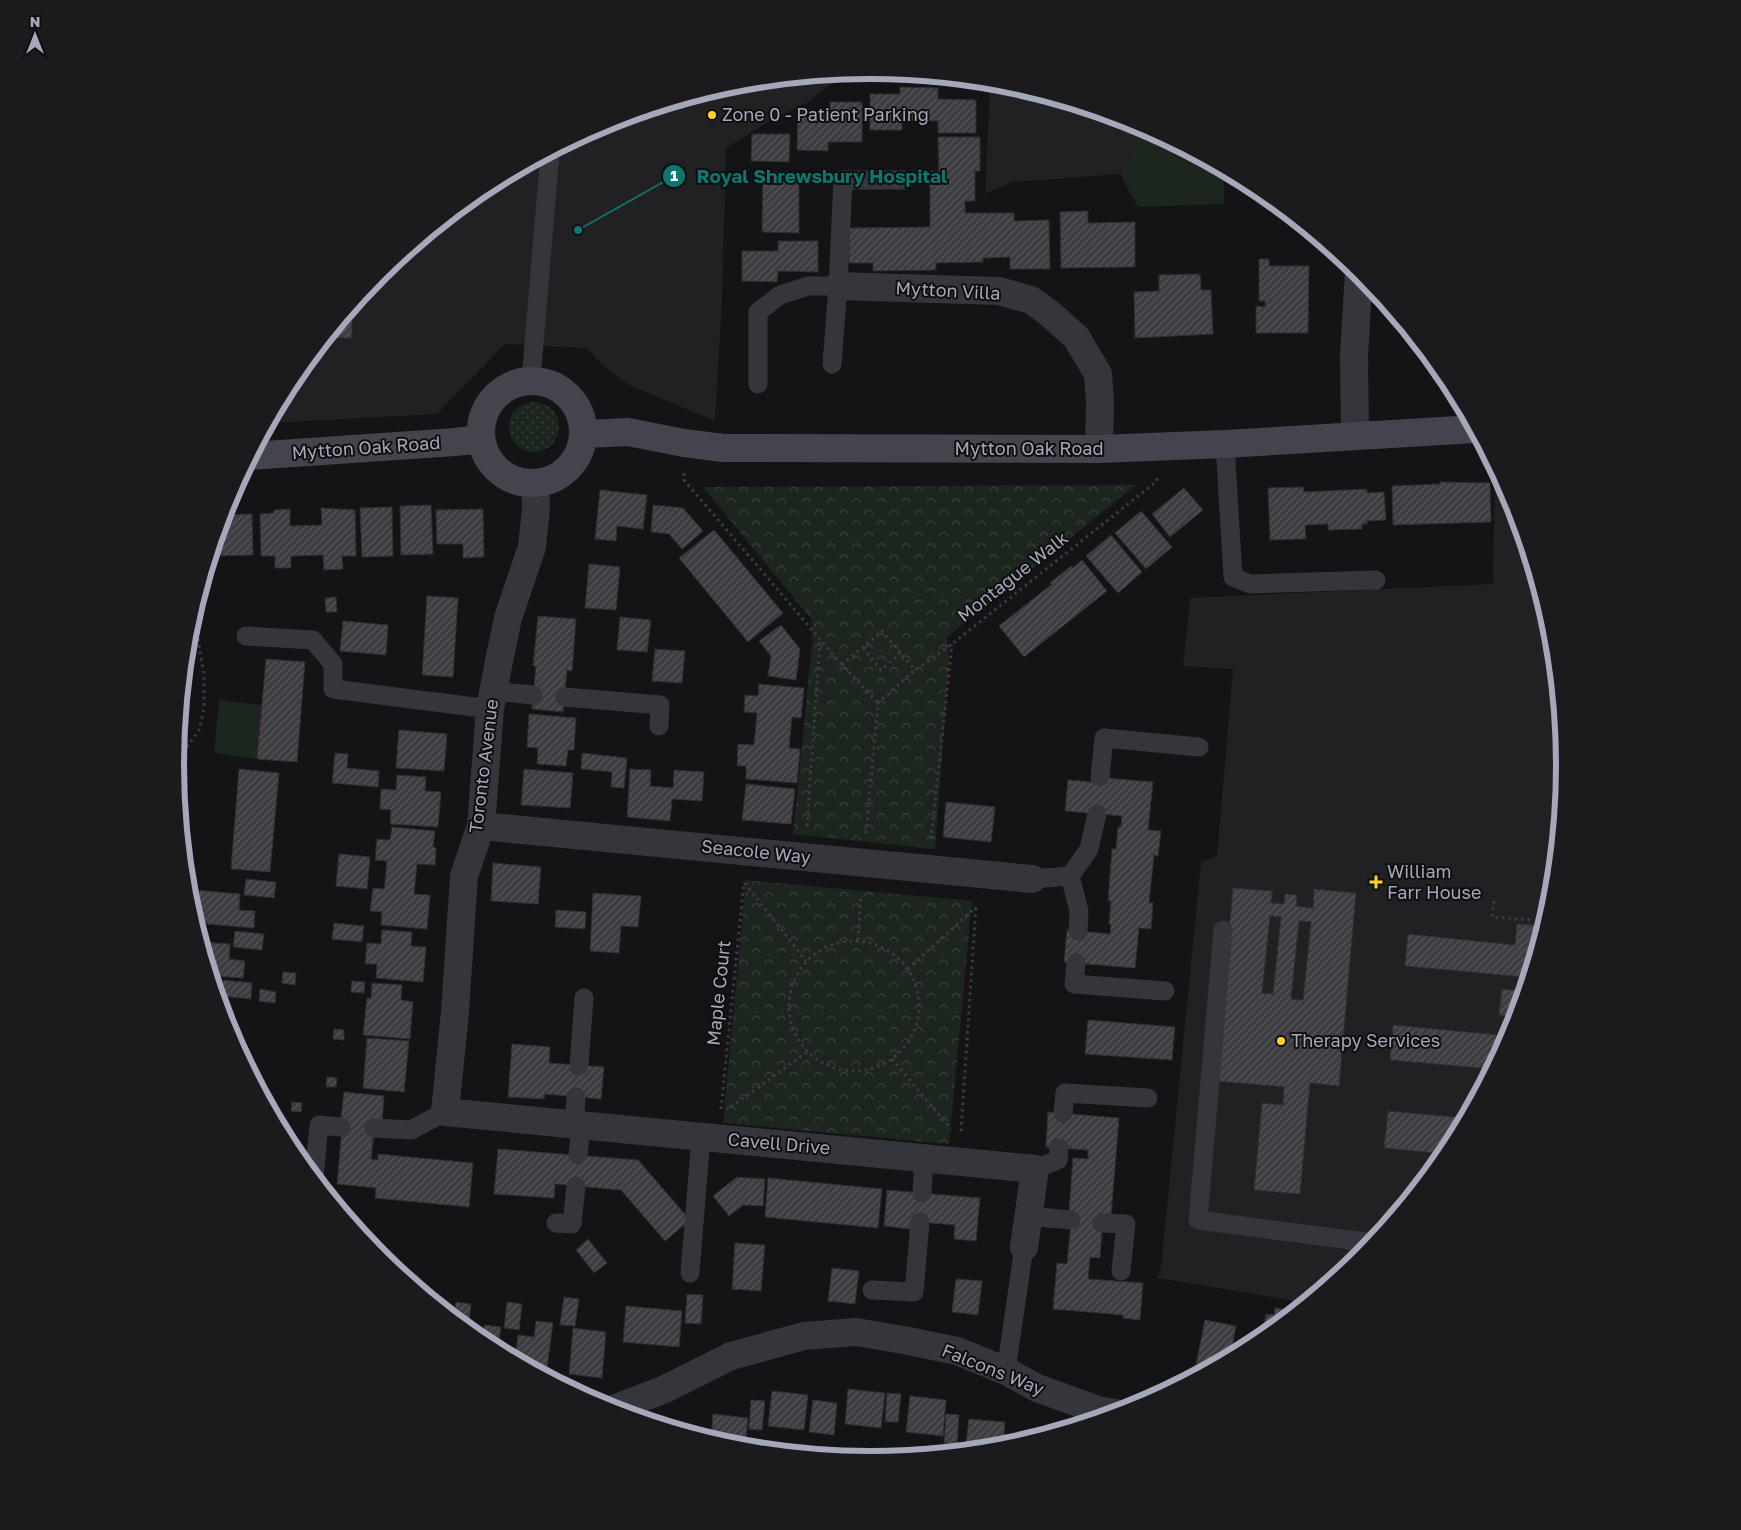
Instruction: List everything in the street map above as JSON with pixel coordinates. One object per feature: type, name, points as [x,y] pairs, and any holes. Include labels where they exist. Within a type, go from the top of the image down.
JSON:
[{"type":"main road","points":[[531,380],[545,382],[569,396],[578,407],[583,420],[584,434],[581,449],[574,462],[564,473],[550,480],[535,484],[505,477],[494,467],[485,453],[481,439],[482,421],[488,405],[499,392],[514,384],[531,380]]},
{"type":"main road","name":"Mytton Oak Road","points":[[584,434],[628,432],[684,443],[724,448],[1099,450],[1469,429]]},
{"type":"main road","name":"Mytton Oak Road","points":[[258,456],[481,439]]},
{"type":"street","points":[[1355,436],[1354,356],[1358,283]]},
{"type":"street","name":"Mytton Villa","points":[[838,286],[999,291],[1030,300],[1049,313],[1076,337],[1098,374],[1100,402],[1099,450]]},
{"type":"street","name":"Toronto Avenue","points":[[445,1112],[455,1012],[464,876],[480,826],[491,700],[508,618],[532,547],[536,508],[535,484]]},
{"type":"street","name":"Seacole Way","points":[[480,826],[1032,879]]},
{"type":"street","name":"Cavell Drive","points":[[445,1112],[924,1158],[959,1151],[1035,1169]]},
{"type":"street","points":[[1024,1247],[1035,1169]]},
{"type":"street","name":"Falcons Way","points":[[624,1405],[663,1390],[731,1356],[804,1336],[856,1332],[957,1351],[1006,1371],[1037,1388],[1102,1411]]},
{"type":"lane","points":[[531,380],[549,159]]},
{"type":"lane","points":[[832,364],[843,180],[904,180]]},
{"type":"lane","points":[[758,384],[758,312],[780,295],[808,286],[838,286]]},
{"type":"lane","points":[[1225,444],[1234,577],[1250,584],[1376,580]]},
{"type":"lane","points":[[246,636],[313,640],[333,664],[333,689],[491,700],[533,694]]},
{"type":"lane","points":[[564,697],[660,705],[659,726]]},
{"type":"lane","points":[[1100,777],[1104,738],[1199,746]]},
{"type":"lane","points":[[1078,931],[1079,911],[1070,876],[1089,849],[1097,814]]},
{"type":"lane","points":[[1032,879],[1070,876]]},
{"type":"lane","points":[[1223,930],[1198,1220],[1363,1242]]},
{"type":"lane","points":[[1076,963],[1074,984],[1165,991]]},
{"type":"lane","points":[[579,1066],[584,998]]},
{"type":"lane","points":[[1064,1113],[1065,1093],[1148,1098]]},
{"type":"lane","points":[[576,1097],[578,1155]]},
{"type":"lane","points":[[374,1128],[411,1130],[445,1112]]},
{"type":"lane","points":[[315,1167],[319,1125],[341,1126]]},
{"type":"lane","points":[[690,1273],[701,1137]]},
{"type":"lane","points":[[1035,1169],[1058,1160],[1060,1148]]},
{"type":"lane","points":[[922,1193],[924,1158]]},
{"type":"lane","points":[[556,1223],[572,1224],[576,1186]]},
{"type":"lane","points":[[1028,1216],[1071,1220]]},
{"type":"lane","points":[[872,1290],[914,1292],[920,1222]]},
{"type":"lane","points":[[1102,1223],[1126,1224],[1121,1271]]},
{"type":"lane","points":[[1006,1371],[1024,1247]]},
{"type":"path","points":[[684,470],[684,480],[842,665],[878,703],[858,940]]},
{"type":"path","name":"Montague Walk","points":[[878,703],[915,670],[952,644],[1156,481],[1156,475]]},
{"type":"path","points":[[185,751],[199,730],[202,716],[204,676],[198,627]]},
{"type":"path","points":[[842,665],[882,632],[915,670]]},
{"type":"path","points":[[806,828],[820,639]]},
{"type":"path","points":[[930,847],[952,644]]},
{"type":"path","points":[[195,645],[199,645]]},
{"type":"path","points":[[862,648],[881,670],[900,653]]},
{"type":"path","name":"Maple Court","points":[[747,851],[720,1115],[807,1052]]},
{"type":"path","points":[[959,1151],[979,874]]},
{"type":"path","points":[[744,882],[806,961]]},
{"type":"path","points":[[1494,901],[1492,918],[1530,920],[1530,925]]},
{"type":"path","points":[[908,969],[976,906]]},
{"type":"path","points":[[858,940],[889,951],[908,969],[919,999],[917,1022],[910,1039],[892,1058],[882,1065],[860,1071],[834,1068],[807,1052],[791,1026],[788,1003],[792,982],[806,961],[826,946],[858,940]]},
{"type":"path","points":[[892,1058],[959,1151]]},
{"type":"shaded area","points":[[836,80],[807,103],[773,119],[726,148],[722,300],[715,421],[629,385],[605,368],[587,348],[505,344],[437,414],[276,423],[326,347],[385,280],[418,249],[489,194],[567,150],[608,131],[650,115],[693,102],[737,92],[781,85]]},
{"type":"shaded area","points":[[990,90],[1048,102],[1091,115],[1133,131],[1174,150],[1224,177],[1224,204],[1138,207],[1120,174],[1012,182],[985,194]]},
{"type":"shaded area","name":"William Farr House","points":[[1495,480],[1520,544],[1544,631],[1551,675],[1557,765],[1551,855],[1544,899],[1520,986],[1505,1028],[1486,1069],[1465,1108],[1415,1183],[1356,1250],[1323,1281],[1297,1302],[1157,1278],[1161,1268],[1201,862],[1217,856],[1233,669],[1183,666],[1190,598],[1493,584]]},
{"type":"green space","points":[[1140,134],[1224,177],[1224,204],[1138,207],[1120,174]]},
{"type":"green space","points":[[529,402],[539,402],[552,409],[559,422],[559,432],[552,445],[539,452],[529,452],[520,448],[513,441],[509,432],[509,422],[513,413],[520,406]]},
{"type":"green space","points":[[1136,485],[947,637],[949,660],[935,849],[793,834],[812,644],[812,620],[703,487]]},
{"type":"green space","points":[[219,700],[262,705],[257,759],[214,753]]},
{"type":"green space","points":[[746,880],[972,901],[949,1144],[723,1123]]},
{"type":"building","points":[[900,87],[938,88],[938,99],[976,100],[976,133],[938,133],[938,121],[902,121],[902,130],[870,130],[870,94],[900,94]]},
{"type":"building","points":[[830,102],[862,102],[862,142],[828,142],[828,151],[797,150],[798,110],[830,110]]},
{"type":"building","points":[[752,134],[790,134],[789,162],[751,161]]},
{"type":"building","points":[[938,137],[980,137],[980,171],[975,171],[975,201],[965,201],[965,213],[1014,213],[1014,221],[1049,220],[1050,269],[1010,269],[1010,257],[983,258],[983,262],[936,263],[936,270],[873,271],[873,263],[849,263],[849,228],[930,227],[930,171],[939,171]]},
{"type":"building","points":[[763,171],[799,172],[799,233],[762,232]]},
{"type":"building","points":[[1088,211],[1088,223],[1135,222],[1135,267],[1061,268],[1060,212]]},
{"type":"building","points":[[778,241],[818,241],[818,272],[778,271],[777,282],[742,281],[742,251],[778,251]]},
{"type":"building","points":[[1259,259],[1269,259],[1269,266],[1309,266],[1308,333],[1256,333],[1256,306],[1265,307],[1265,301],[1259,301]]},
{"type":"building","points":[[1200,274],[1201,290],[1211,290],[1213,334],[1135,338],[1134,292],[1159,291],[1159,275]]},
{"type":"building","points":[[352,317],[352,338],[334,338]]},
{"type":"building","points":[[1440,482],[1490,483],[1491,522],[1393,525],[1392,486],[1440,484]]},
{"type":"building","points":[[1303,487],[1304,492],[1367,489],[1367,493],[1384,492],[1386,520],[1367,521],[1367,524],[1362,524],[1362,529],[1328,530],[1328,524],[1305,525],[1306,539],[1270,540],[1268,488]]},
{"type":"building","points":[[1184,488],[1203,510],[1170,537],[1152,514]]},
{"type":"building","points":[[600,490],[647,495],[643,529],[617,526],[616,541],[595,539]]},
{"type":"building","points":[[431,505],[433,554],[401,555],[400,506]]},
{"type":"building","points":[[653,505],[683,508],[703,531],[682,549],[669,534],[651,532]]},
{"type":"building","points":[[392,507],[393,556],[362,557],[360,508]]},
{"type":"building","points":[[321,508],[355,510],[356,556],[342,556],[343,569],[324,570],[323,555],[291,556],[291,568],[275,568],[275,556],[261,556],[260,514],[274,513],[274,510],[290,509],[290,526],[322,525]]},
{"type":"building","points":[[483,509],[484,557],[463,558],[463,544],[437,544],[436,510]]},
{"type":"building","points":[[1141,511],[1172,547],[1146,569],[1115,533]]},
{"type":"building","points":[[252,514],[253,555],[217,556],[231,515]]},
{"type":"building","points":[[714,530],[783,613],[748,642],[679,558]]},
{"type":"building","points":[[1111,535],[1142,572],[1118,593],[1086,556]]},
{"type":"building","points":[[1082,560],[1107,591],[1024,657],[999,626],[1052,584],[1050,583],[1071,566],[1073,568]]},
{"type":"building","points":[[589,564],[620,567],[616,610],[585,608]]},
{"type":"building","points":[[427,596],[458,598],[453,677],[422,675]]},
{"type":"building","points":[[336,597],[337,612],[326,612],[325,598]]},
{"type":"building","points":[[538,616],[576,619],[572,671],[567,670],[563,712],[532,709],[536,666],[533,666]]},
{"type":"building","points":[[620,617],[651,620],[647,652],[617,650]]},
{"type":"building","points":[[343,621],[388,625],[386,655],[340,651]]},
{"type":"building","points":[[781,625],[800,649],[796,680],[768,676],[771,656],[759,641]]},
{"type":"building","points":[[655,649],[685,651],[682,683],[652,681]]},
{"type":"building","points":[[266,659],[305,662],[297,762],[257,759]]},
{"type":"building","points":[[759,684],[804,688],[801,718],[792,717],[789,748],[800,749],[797,783],[746,779],[746,766],[737,766],[738,744],[754,745],[757,713],[744,712],[745,695],[758,696]]},
{"type":"building","points":[[529,714],[576,718],[574,750],[568,750],[566,766],[537,764],[538,748],[527,747]]},
{"type":"building","points":[[399,730],[447,734],[444,771],[396,768]]},
{"type":"building","points":[[335,753],[348,754],[347,768],[379,771],[378,787],[332,783]]},
{"type":"building","points":[[582,753],[627,758],[624,788],[611,787],[612,772],[581,769]]},
{"type":"building","points":[[239,769],[279,773],[270,872],[231,869]]},
{"type":"building","points":[[524,769],[573,773],[570,808],[521,805]]},
{"type":"building","points":[[630,769],[651,770],[650,786],[673,788],[674,770],[704,772],[702,801],[672,799],[670,821],[627,817]]},
{"type":"building","points":[[397,775],[426,777],[425,791],[441,792],[438,827],[390,824],[391,810],[380,809],[381,789],[396,790]]},
{"type":"building","points":[[1094,777],[1153,782],[1148,830],[1161,831],[1158,856],[1154,855],[1149,903],[1153,903],[1151,929],[1139,928],[1135,968],[1064,962],[1067,930],[1110,934],[1111,901],[1108,901],[1112,849],[1116,849],[1118,827],[1121,827],[1122,816],[1065,811],[1068,780],[1094,782]]},
{"type":"building","points":[[746,784],[795,789],[791,824],[742,820]]},
{"type":"building","points":[[946,802],[995,807],[991,842],[943,837]]},
{"type":"building","points":[[392,827],[435,831],[433,847],[436,848],[435,865],[417,864],[414,894],[430,895],[427,929],[381,925],[382,912],[370,911],[373,888],[384,889],[385,882],[387,861],[375,860],[377,839],[390,840]]},
{"type":"building","points":[[339,854],[370,857],[367,889],[336,886]]},
{"type":"building","points":[[493,863],[541,867],[538,904],[491,901]]},
{"type":"building","points":[[246,879],[276,882],[274,898],[244,895]]},
{"type":"building","name":"Therapy Services","points":[[1233,888],[1272,891],[1271,903],[1284,904],[1285,894],[1297,895],[1296,906],[1313,908],[1314,889],[1356,893],[1339,1086],[1310,1083],[1300,1194],[1254,1190],[1262,1103],[1283,1105],[1284,1087],[1215,1081]],"holes":[[[1270,916],[1281,917],[1273,994],[1262,993]],[[1299,921],[1311,922],[1303,1000],[1291,999]]]},
{"type":"building","points":[[196,890],[240,894],[239,910],[255,911],[254,928],[203,924]]},
{"type":"building","points":[[593,893],[641,896],[638,927],[621,926],[619,953],[590,951]]},
{"type":"building","points":[[556,910],[586,912],[585,929],[555,927]]},
{"type":"building","points":[[334,923],[364,926],[362,942],[332,939]]},
{"type":"building","name":"William Farr House","points":[[1517,924],[1537,926],[1523,977],[1405,966],[1408,934],[1515,945]]},
{"type":"building","points":[[382,930],[412,932],[411,946],[426,947],[423,982],[376,978],[377,964],[365,964],[367,943],[381,944]]},
{"type":"building","points":[[235,931],[264,934],[262,950],[233,947]]},
{"type":"building","points":[[208,942],[230,944],[229,959],[245,961],[243,978],[218,976]]},
{"type":"building","points":[[283,972],[296,973],[295,985],[282,983]]},
{"type":"building","points":[[223,980],[252,983],[251,999],[225,996],[222,989]]},
{"type":"building","points":[[352,981],[365,982],[364,993],[351,992]]},
{"type":"building","points":[[372,983],[402,985],[401,1000],[413,1002],[410,1039],[363,1035],[367,998],[371,998]]},
{"type":"building","points":[[260,989],[276,992],[275,1003],[259,1001]]},
{"type":"building","name":"William Farr House","points":[[1502,989],[1518,991],[1509,1016],[1499,1015]]},
{"type":"building","points":[[1088,1020],[1175,1027],[1172,1060],[1085,1054]]},
{"type":"building","points":[[1393,1025],[1502,1035],[1486,1068],[1390,1060]]},
{"type":"building","points":[[334,1029],[344,1030],[344,1040],[333,1039]]},
{"type":"building","points":[[367,1038],[409,1041],[404,1092],[363,1088]]},
{"type":"building","points":[[512,1044],[550,1047],[549,1063],[604,1067],[601,1099],[545,1094],[544,1099],[508,1097]]},
{"type":"building","points":[[327,1077],[337,1078],[336,1087],[326,1087]]},
{"type":"building","points":[[344,1092],[384,1096],[382,1123],[375,1122],[371,1159],[378,1160],[378,1154],[473,1163],[469,1207],[375,1198],[376,1188],[337,1184]]},
{"type":"building","points":[[292,1102],[302,1103],[301,1112],[291,1111]]},
{"type":"building","points":[[1388,1111],[1459,1117],[1436,1153],[1384,1148]]},
{"type":"building","points":[[1048,1112],[1119,1118],[1111,1216],[1103,1215],[1100,1258],[1090,1257],[1088,1279],[1143,1283],[1140,1320],[1123,1318],[1123,1315],[1053,1309],[1057,1263],[1067,1264],[1072,1212],[1069,1212],[1073,1158],[1088,1159],[1088,1150],[1046,1147]]},
{"type":"building","points":[[498,1149],[638,1160],[690,1220],[665,1241],[621,1190],[555,1184],[554,1198],[494,1194]]},
{"type":"building","points":[[737,1177],[765,1179],[763,1206],[743,1205],[729,1216],[713,1196]]},
{"type":"building","points":[[768,1178],[882,1189],[878,1228],[765,1217]]},
{"type":"building","points":[[887,1190],[980,1198],[976,1241],[954,1239],[955,1225],[920,1222],[911,1229],[884,1226]]},
{"type":"building","points":[[588,1239],[607,1263],[594,1273],[576,1250]]},
{"type":"building","points":[[735,1243],[765,1245],[761,1291],[732,1289]]},
{"type":"building","points":[[832,1268],[859,1271],[855,1304],[828,1301]]},
{"type":"building","points":[[956,1279],[982,1281],[978,1315],[952,1312]]},
{"type":"building","points":[[687,1294],[703,1295],[701,1324],[685,1323]]},
{"type":"building","points":[[564,1297],[579,1299],[575,1326],[560,1325]]},
{"type":"building","points":[[456,1302],[471,1304],[469,1321],[455,1310]]},
{"type":"building","points":[[507,1302],[522,1304],[519,1330],[504,1328]]},
{"type":"building","points":[[626,1306],[682,1311],[679,1347],[623,1342]]},
{"type":"building","points":[[1275,1308],[1287,1310],[1264,1327],[1266,1314],[1274,1315]]},
{"type":"building","points":[[1205,1320],[1236,1326],[1232,1348],[1195,1369]]},
{"type":"building","points":[[536,1321],[553,1323],[547,1369],[516,1352],[518,1335],[534,1337]]},
{"type":"building","points":[[484,1325],[501,1327],[499,1342],[489,1336],[483,1332]]},
{"type":"building","points":[[573,1328],[606,1332],[602,1378],[569,1374]]},
{"type":"building","points":[[848,1389],[885,1393],[881,1428],[845,1424]]},
{"type":"building","points":[[772,1391],[808,1395],[804,1430],[768,1426]]},
{"type":"building","points":[[887,1393],[901,1394],[898,1422],[885,1422]]},
{"type":"building","points":[[910,1396],[946,1400],[943,1436],[906,1432]]},
{"type":"building","points":[[751,1400],[765,1401],[762,1430],[749,1429]]},
{"type":"building","points":[[813,1400],[837,1403],[834,1435],[809,1432]]},
{"type":"building","points":[[713,1414],[748,1418],[746,1439],[712,1432]]},
{"type":"building","points":[[946,1414],[959,1415],[957,1445],[944,1444]]},
{"type":"building","points":[[969,1419],[1005,1422],[1004,1438],[966,1444]]},
{"type":"place","name":"Zone 0 - Patient Parking","points":[[712,115]]},
{"type":"place","name":"Royal Shrewsbury Hospital","points":[[578,230]]},
{"type":"place","name":"William Farr House","points":[[1376,882]]},
{"type":"place","name":"Therapy Services","points":[[1281,1041]]}]
